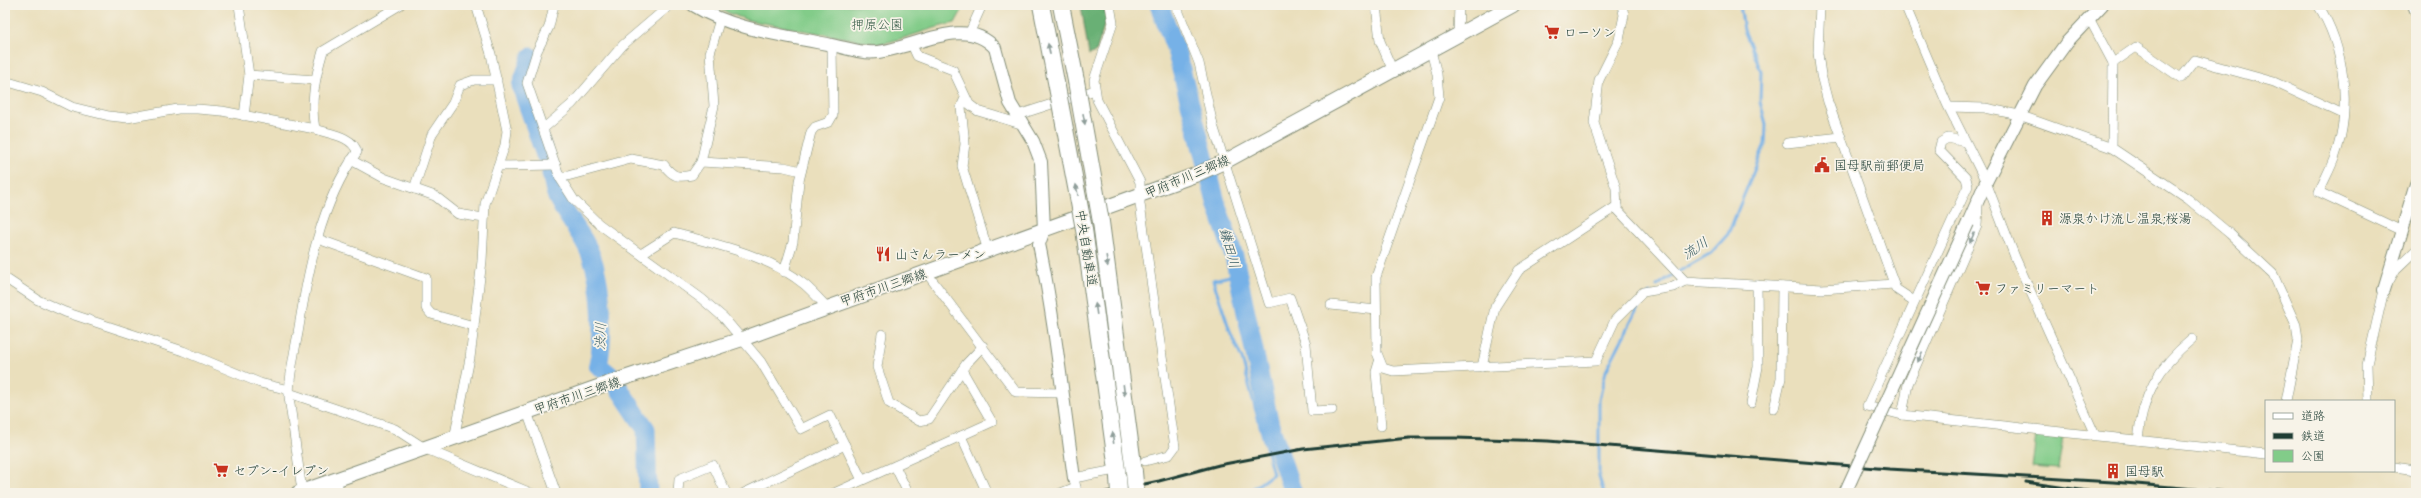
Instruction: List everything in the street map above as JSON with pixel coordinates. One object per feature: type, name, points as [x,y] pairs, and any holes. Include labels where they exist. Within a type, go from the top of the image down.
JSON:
[{"type":"highway","name":"中央自動車道","points":[[1041,5],[1084,228],[1114,474],[1119,493]]},
{"type":"highway","name":"中央自動車道","points":[[1061,5],[1101,222],[1136,493]]},
{"type":"main road","name":"甲府市川三郷線","points":[[305,492],[338,486],[426,449],[527,412],[742,339],[1195,175],[1224,162],[1431,51],[1513,5]]},
{"type":"street","points":[[239,5],[249,75],[244,116]]},
{"type":"street","points":[[315,129],[312,94],[322,51],[400,5]]},
{"type":"street","points":[[454,439],[470,358],[482,261],[485,204],[505,145],[507,130],[491,54],[476,5]]},
{"type":"street","points":[[554,5],[549,27],[537,51],[527,83],[544,128],[560,178],[574,200],[589,216],[713,309],[742,339],[761,362],[801,428],[830,415],[862,480]]},
{"type":"street","points":[[544,128],[572,104],[623,45],[670,5]]},
{"type":"street","points":[[693,5],[720,19],[775,34],[863,52],[876,53],[912,45],[944,35],[969,34],[990,42],[995,48],[1010,103],[1021,120],[1041,162],[1044,230],[1039,244],[1059,357],[1062,393],[1075,486]]},
{"type":"street","points":[[969,34],[982,5]]},
{"type":"street","points":[[1110,5],[1113,23],[1094,80],[1095,90],[1097,100],[1140,182],[1175,447],[1169,455],[1145,461]]},
{"type":"street","points":[[1176,5],[1199,63],[1213,125],[1269,303],[1290,298],[1306,344],[1312,411],[1332,410]]},
{"type":"street","points":[[1376,5],[1380,41],[1393,71]]},
{"type":"street","points":[[1458,35],[1459,5]]},
{"type":"street","points":[[1622,5],[1624,16],[1619,40],[1599,80],[1594,123],[1616,188],[1617,209],[1685,281]]},
{"type":"street","points":[[1820,5],[1818,53],[1821,75],[1841,137],[1896,289],[1914,301]]},
{"type":"street","points":[[1905,5],[1965,142],[1986,182],[2015,258],[2095,436]]},
{"type":"street","points":[[1845,493],[1986,182],[2034,86],[2089,18],[2102,5]]},
{"type":"street","points":[[2318,5],[2331,32],[2341,63],[2343,114],[2342,130],[2335,156],[2319,192],[2402,231]]},
{"type":"street","points":[[2414,5],[2416,10]]},
{"type":"street","points":[[2089,18],[2113,63],[2112,148]]},
{"type":"street","points":[[560,178],[631,159],[664,165],[672,175],[679,178],[692,175],[701,162],[714,106],[710,53],[720,19]]},
{"type":"street","points":[[784,272],[794,242],[798,181],[812,132],[815,127],[829,122],[833,115],[832,45]]},
{"type":"street","points":[[912,45],[917,56],[953,70],[965,98],[969,104],[978,111],[1021,120],[1095,90]]},
{"type":"street","points":[[2113,63],[2136,47],[2181,78],[2194,60],[2274,82],[2343,114]]},
{"type":"street","points":[[1381,426],[1376,372],[1379,362],[1376,277],[1439,97],[1437,74],[1431,51]]},
{"type":"street","points":[[249,75],[315,80]]},
{"type":"street","points":[[414,189],[432,134],[453,103],[460,85],[474,80],[497,80]]},
{"type":"street","points":[[5,81],[42,92],[72,107],[109,116],[127,118],[178,109],[197,109],[315,129],[348,140],[355,146],[357,152],[339,179],[318,239],[304,296],[289,392],[305,492]]},
{"type":"street","points":[[965,98],[961,107],[965,144],[962,166],[988,251]]},
{"type":"street","points":[[1949,107],[1985,108],[2019,115],[2112,148],[2188,199],[2230,234],[2273,274],[2296,325],[2298,340],[2286,400]]},
{"type":"street","points":[[1787,143],[1841,137]]},
{"type":"street","points":[[1965,142],[1948,138],[1941,142],[1939,150],[1966,178],[1968,186],[1867,406],[1902,415],[2265,454]]},
{"type":"street","points":[[351,160],[384,178],[435,196],[458,214],[484,218]]},
{"type":"street","points":[[701,162],[784,167],[801,171]]},
{"type":"street","points":[[498,166],[556,165]]},
{"type":"street","points":[[2368,400],[2367,364],[2384,290],[2416,184]]},
{"type":"street","points":[[1902,415],[1908,384],[1977,226],[1978,200]]},
{"type":"street","points":[[1482,367],[1494,307],[1519,270],[1617,206]]},
{"type":"street","points":[[641,254],[674,233],[742,252],[770,263],[784,272],[804,285],[827,307]]},
{"type":"street","points":[[318,239],[426,278],[426,308],[431,314],[474,326]]},
{"type":"street","points":[[2384,290],[2396,269],[2416,250]]},
{"type":"street","points":[[926,272],[1016,392],[1062,393]]},
{"type":"street","points":[[5,278],[38,300],[65,312],[183,351],[260,383],[395,429],[426,449],[531,493]]},
{"type":"street","points":[[1379,362],[1383,368],[1393,371],[1596,361],[1615,320],[1643,292],[1673,288],[1685,281],[1822,289],[1894,284]]},
{"type":"street","points":[[1751,402],[1758,367],[1757,285]]},
{"type":"street","points":[[1774,409],[1781,378],[1782,287]]},
{"type":"street","points":[[1331,305],[1376,310]]},
{"type":"street","points":[[882,334],[877,367],[889,403],[919,421],[929,419],[962,370],[983,346]]},
{"type":"street","points":[[2138,440],[2139,428],[2155,378],[2166,363],[2192,339]]},
{"type":"street","points":[[834,493],[992,422],[962,370]]},
{"type":"street","points":[[527,412],[556,493]]},
{"type":"street","points":[[961,436],[987,493]]},
{"type":"street","points":[[744,493],[845,445]]},
{"type":"street","points":[[678,493],[679,479],[713,465],[726,493]]},
{"type":"street","points":[[895,466],[908,493]]},
{"type":"street","points":[[2395,467],[2416,470]]},
{"type":"street","points":[[1061,493],[1075,486],[1114,474]]},
{"type":"green space","name":"押原公園","points":[[708,5],[965,5],[955,23],[878,44],[747,20]]},
{"type":"green space","points":[[1081,5],[1104,5],[1106,19],[1096,52],[1089,55]]},
{"type":"green space","points":[[2036,435],[2063,437],[2058,469],[2032,467]]},
{"type":"waterway","name":"鎌田川","points":[[1159,5],[1176,50],[1217,206],[1234,256],[1270,425],[1293,493]]},
{"type":"waterway","name":"流川","points":[[1657,286],[1671,276],[1711,253],[1728,234],[1765,144],[1766,124],[1760,102],[1761,71],[1744,30],[1740,5]]},
{"type":"waterway","name":"渋川","points":[[531,57],[521,86],[545,155]]},
{"type":"waterway","name":"渋川","points":[[551,173],[557,197],[587,246],[594,265],[600,293],[602,324],[598,365],[610,375],[646,429],[648,493]]},
{"type":"waterway","points":[[1238,274],[1213,280],[1231,334],[1242,359],[1273,474],[1247,493]]},
{"type":"waterway","name":"流川","points":[[1604,493],[1599,477],[1599,400],[1606,371],[1640,304],[1650,293]]},
{"type":"railway","points":[[1102,493],[1159,481],[1219,465],[1303,449],[1409,438],[1548,441],[1889,469],[2113,482],[2241,493]]},
{"type":"railway","points":[[2026,482],[2101,493]]},
{"type":"place","name":"ローソン","points":[[1552,32]]},
{"type":"place","name":"国母駅前郵便局","points":[[1822,165]]},
{"type":"place","name":"源泉かけ流し温泉;桜湯","points":[[2047,218]]},
{"type":"place","name":"山さんラーメン","points":[[883,254]]},
{"type":"place","name":"ファミリーマート","points":[[1983,288]]},
{"type":"place","name":"セブン-イレブン","points":[[221,470]]},
{"type":"place","name":"国母駅","points":[[2113,471]]}]
